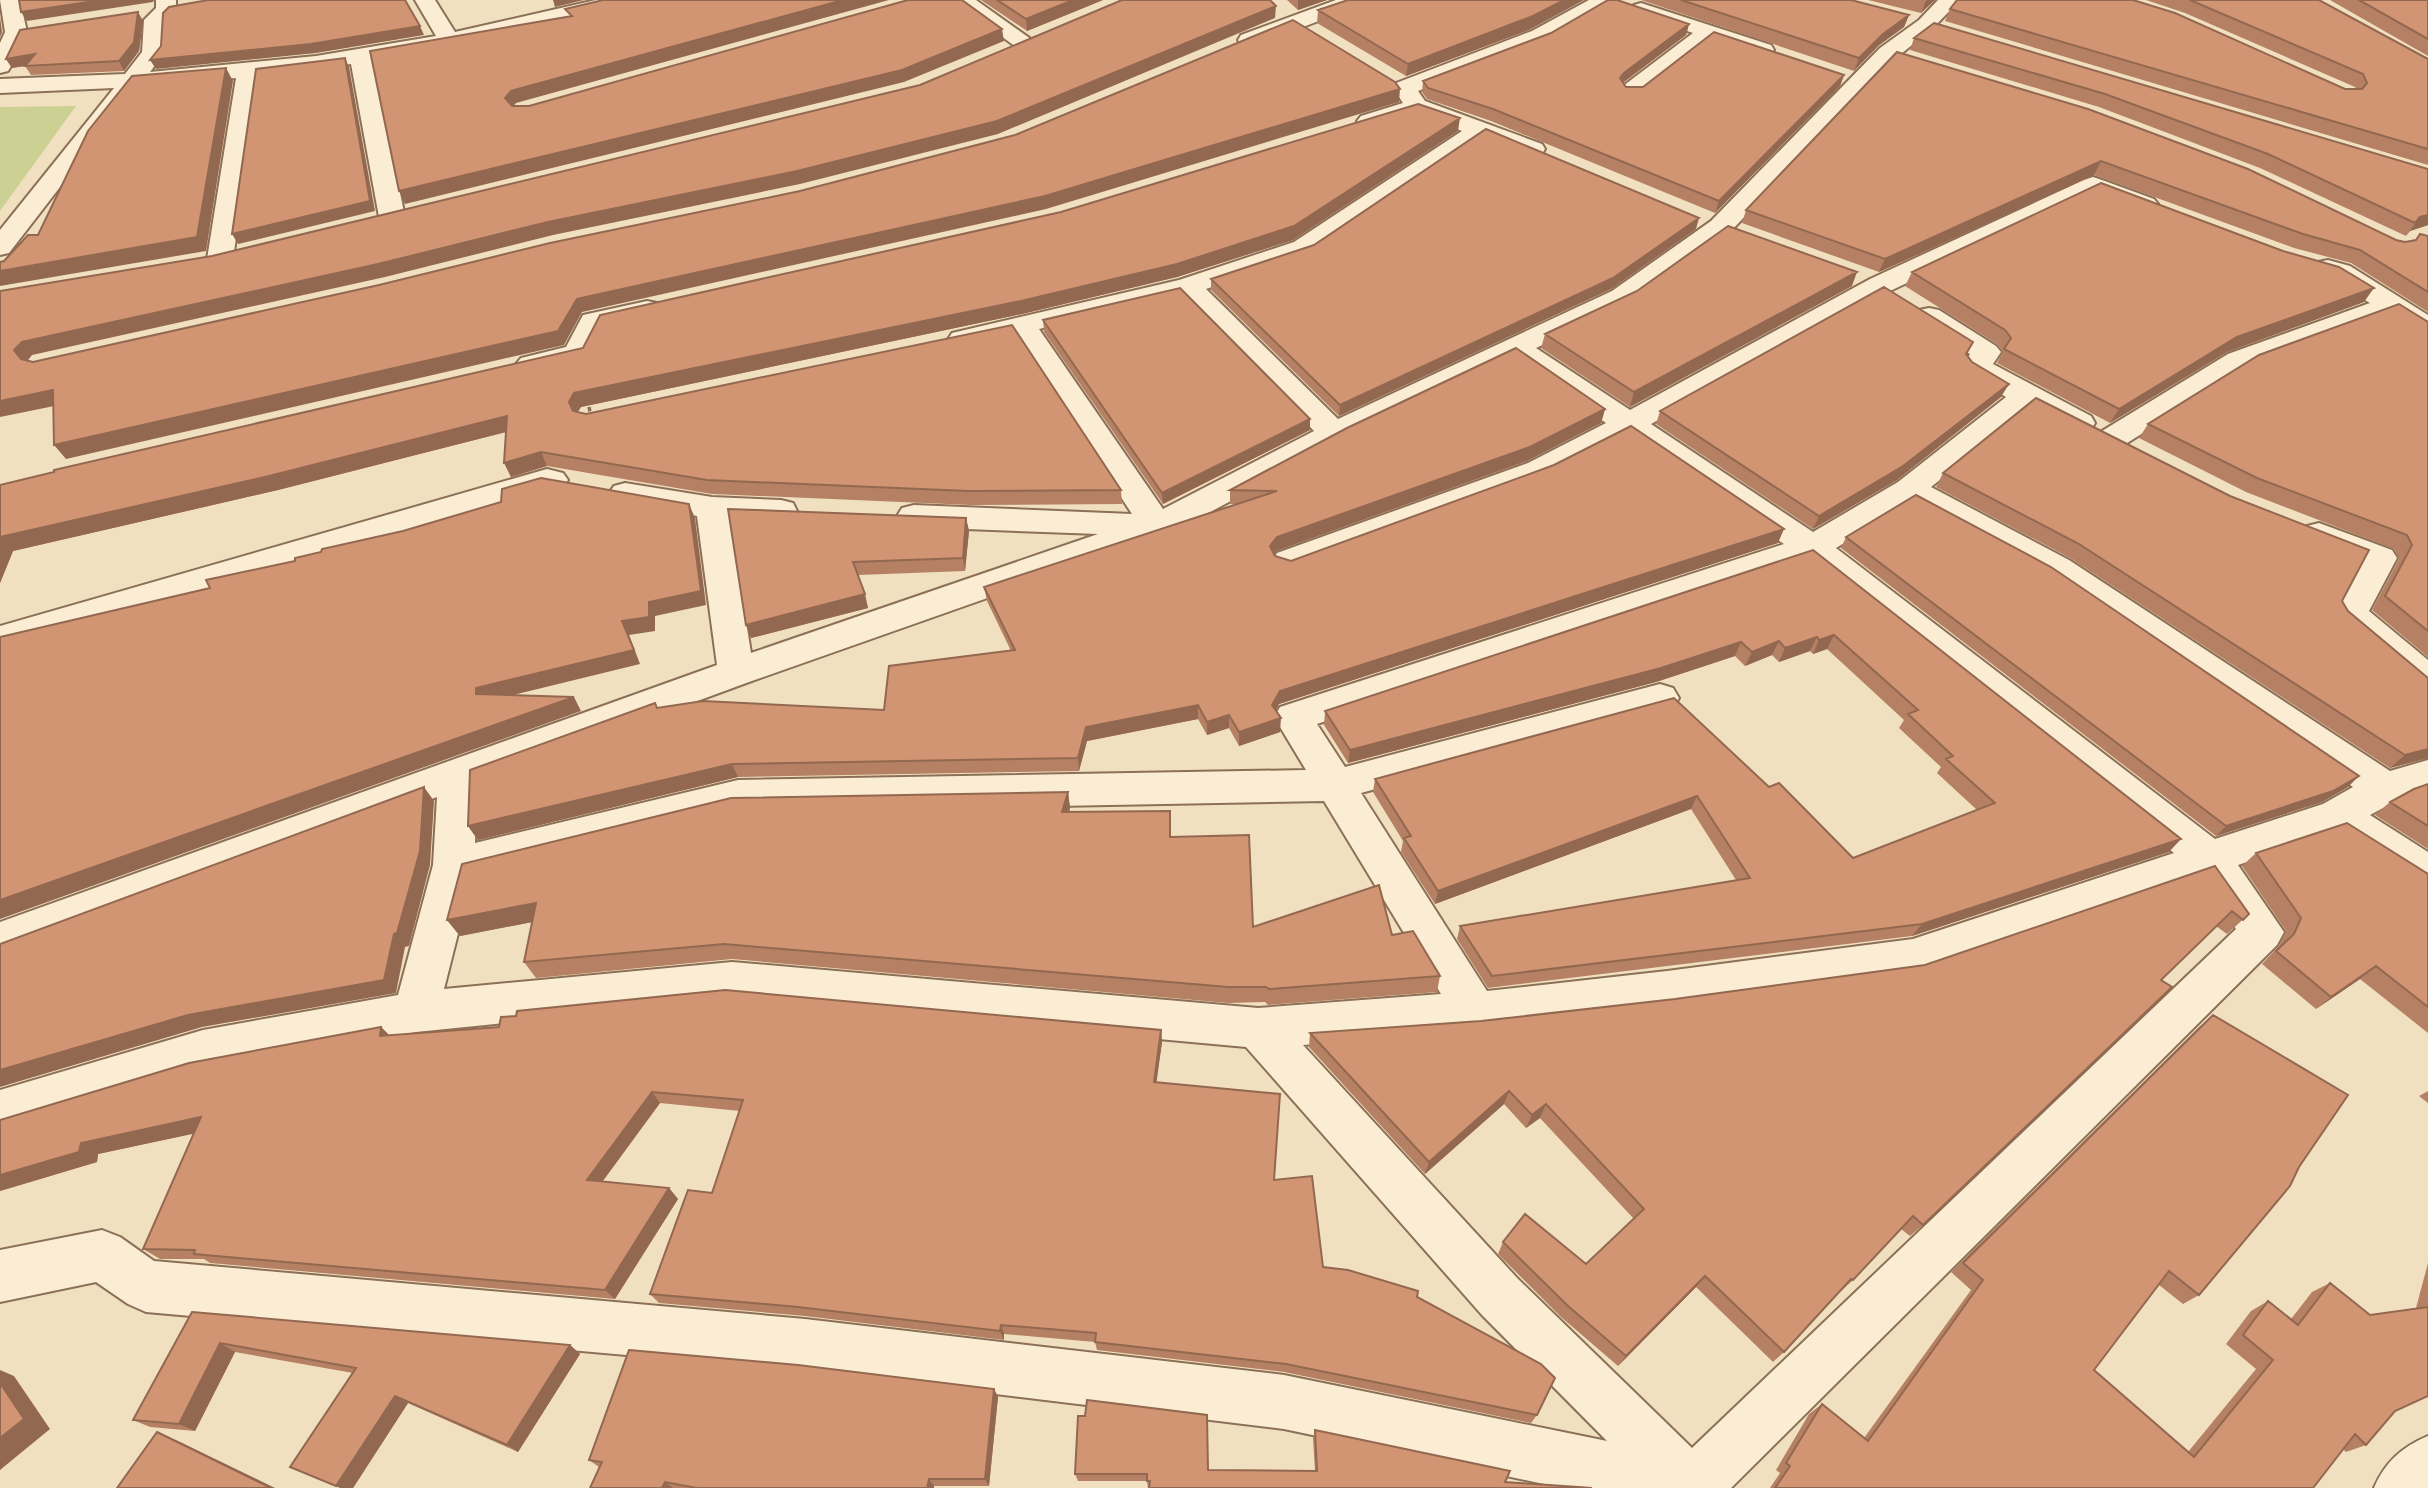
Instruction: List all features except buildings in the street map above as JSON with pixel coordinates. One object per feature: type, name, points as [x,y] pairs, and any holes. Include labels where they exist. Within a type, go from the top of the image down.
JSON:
[{"type":"street","points":[[0,66],[23,31],[10,0]]},
{"type":"street","points":[[425,0],[449,39]]},
{"type":"street","points":[[0,86],[132,82],[361,56],[622,0]]},
{"type":"street","points":[[962,0],[1024,42]]},
{"type":"street","points":[[1230,48],[1286,14],[1355,0]]},
{"type":"street","points":[[1352,126],[1541,36],[1604,0]]},
{"type":"street","points":[[1614,0],[1784,57]]},
{"type":"street","points":[[0,941],[736,672],[1157,526],[1334,433],[1622,298],[1720,226],[1849,79],[1901,57],[1925,24],[1950,0]]},
{"type":"street","points":[[139,13],[166,5],[192,5]]},
{"type":"street","points":[[0,247],[153,53],[155,20],[166,5]]},
{"type":"street","points":[[1286,14],[1316,35]]},
{"type":"street","points":[[999,52],[1048,32]]},
{"type":"street","points":[[1631,91],[1707,32]]},
{"type":"street","points":[[361,56],[392,217]]},
{"type":"street","points":[[220,259],[249,70]]},
{"type":"street","points":[[1382,75],[1410,97],[1557,159]]},
{"type":"street","points":[[942,343],[1187,286],[1303,248],[1482,128]]},
{"type":"street","points":[[1289,561],[1539,470],[1880,285],[2093,185],[2169,213]]},
{"type":"street","points":[[365,224],[418,211]]},
{"type":"street","points":[[192,264],[246,253]]},
{"type":"street","points":[[2306,262],[2351,266],[2392,303],[2428,327]]},
{"type":"street","points":[[1843,272],[1880,285],[1986,352],[1977,367],[2026,396],[2125,444],[2238,360],[2392,303]]},
{"type":"street","points":[[1187,286],[1334,433]]},
{"type":"street","points":[[497,372],[578,353],[593,321],[674,303]]},
{"type":"street","points":[[1023,326],[1157,526]]},
{"type":"street","points":[[1516,348],[1812,547],[2210,858],[2262,932],[1692,1487]]},
{"type":"street","points":[[1476,1012],[1293,717],[1812,547],[1909,489],[2026,396]]},
{"type":"street","points":[[0,639],[547,479],[712,508],[809,512]]},
{"type":"street","points":[[1909,489],[2057,568],[2385,788]]},
{"type":"street","points":[[712,508],[736,672]]},
{"type":"street","points":[[879,515],[1157,526]]},
{"type":"street","points":[[2295,525],[2380,558],[2350,614],[2428,680]]},
{"type":"street","points":[[454,864],[738,796],[1334,785],[1660,698]]},
{"type":"street","points":[[416,1012],[454,864],[458,774]]},
{"type":"street","points":[[0,1112],[203,1051],[416,1012],[732,981],[1258,1028],[1476,1012],[1667,991],[1913,958],[2337,816],[2385,788],[2428,775]]},
{"type":"street","points":[[2337,816],[2428,873]]},
{"type":"street","points":[[1258,1028],[1500,1297],[1692,1487]]},
{"type":"street","points":[[0,1276],[102,1255],[146,1286],[805,1345],[1284,1402],[1692,1487]]},
{"type":"street","points":[[2402,1488],[2428,1464]]},
{"type":"path","points":[[547,479],[592,417],[578,353]]},
{"type":"green space","points":[[76,106],[0,211],[0,107]]}]
